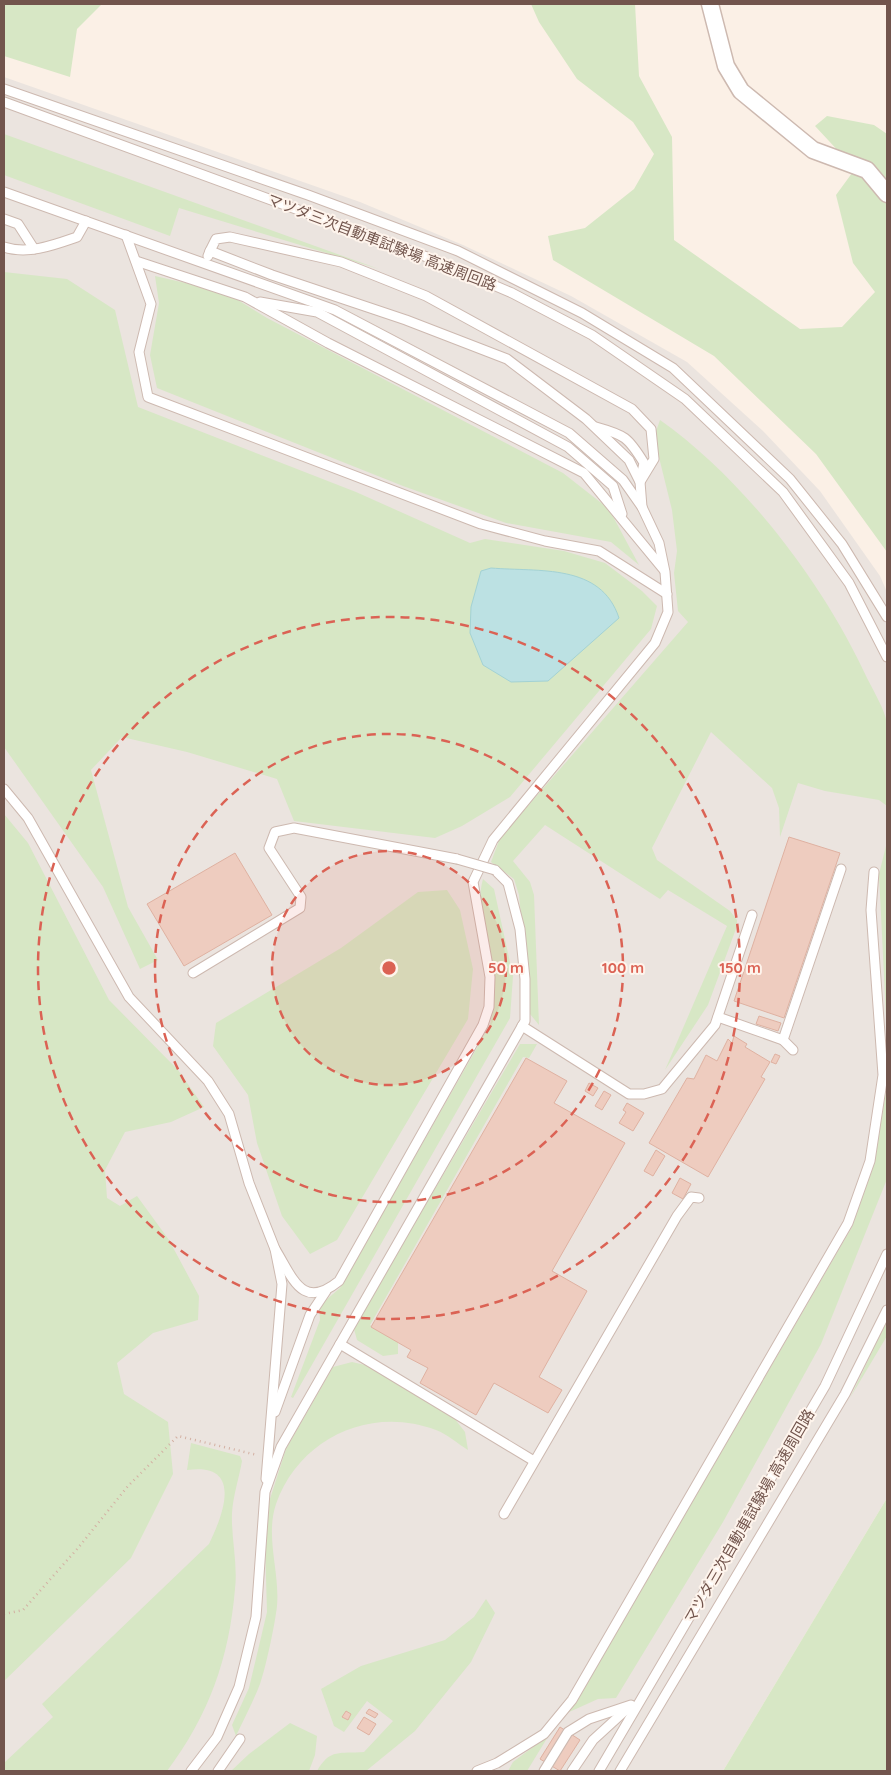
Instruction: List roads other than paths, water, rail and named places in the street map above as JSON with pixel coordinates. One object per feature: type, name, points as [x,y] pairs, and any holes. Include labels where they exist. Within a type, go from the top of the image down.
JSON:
[{"type":"street","points":[[710,4],[726,66],[741,91],[813,150],[867,170],[887,194]]},
{"type":"lane","points":[[4,89],[298,192],[458,251],[582,312],[673,368],[790,479],[842,544],[887,617]]},
{"type":"lane","name":"マツダ三次自動車試験場 高速周回路","points":[[4,102],[435,260],[512,294],[592,335],[685,399],[783,492],[849,584],[887,657]]},
{"type":"lane","points":[[4,192],[335,310],[570,433],[623,480],[642,507],[659,543],[665,572],[668,612],[655,643],[493,840],[473,882],[490,977],[489,1007],[484,1025],[339,1281],[326,1291],[310,1315],[270,1426]]},
{"type":"lane","points":[[4,219],[18,224],[34,249]]},
{"type":"lane","points":[[4,247],[14,251],[34,249],[48,247],[77,238],[86,221]]},
{"type":"lane","points":[[126,235],[151,304],[139,352],[148,397],[481,524],[545,541],[599,551],[667,594]]},
{"type":"lane","points":[[206,263],[216,239],[230,237],[341,262],[426,296],[632,409],[650,429],[654,459],[640,482]]},
{"type":"lane","points":[[210,251],[406,320],[507,359],[593,426],[629,460],[640,482]]},
{"type":"lane","points":[[136,261],[252,300],[317,312],[568,447],[613,486],[623,519]]},
{"type":"lane","points":[[252,300],[328,343],[584,474],[665,572]]},
{"type":"lane","points":[[593,426],[621,434],[635,448],[644,463],[640,482],[642,507]]},
{"type":"lane","points":[[4,789],[28,818],[129,997],[208,1081],[229,1114],[249,1183],[275,1249],[299,1288],[313,1295],[326,1291]]},
{"type":"lane","points":[[193,974],[300,908],[300,897],[269,848],[274,832],[294,828],[457,860],[496,870],[508,884],[520,929],[525,979],[525,1021],[281,1447],[265,1492]]},
{"type":"lane","points":[[784,1040],[841,869]]},
{"type":"lane","points":[[477,1771],[497,1763],[544,1734],[572,1700],[848,1222],[870,1161],[883,1075],[871,910],[874,872]]},
{"type":"lane","points":[[522,1026],[629,1094],[644,1094],[662,1089],[715,1026],[752,915]]},
{"type":"lane","points":[[718,1017],[784,1040],[793,1050]]},
{"type":"lane","points":[[504,1514],[677,1216],[691,1197],[699,1198]]},
{"type":"lane","points":[[192,1771],[217,1737],[239,1687],[256,1617],[282,1284],[275,1249]]},
{"type":"lane","name":"マツダ三次自動車試験場 高速周回路","points":[[599,1771],[825,1386],[887,1254]]},
{"type":"lane","points":[[620,1771],[845,1394],[887,1310]]},
{"type":"lane","points":[[340,1344],[534,1461]]},
{"type":"lane","points":[[572,1771],[592,1740],[648,1690]]},
{"type":"lane","points":[[544,1771],[568,1732],[589,1719],[631,1705]]},
{"type":"lane","points":[[218,1771],[240,1738]]},
{"type":"water","points":[[491,568],[548,571],[583,579],[598,588],[610,600],[619,618],[548,681],[511,682],[483,665],[470,633],[471,607],[481,571]]}]
